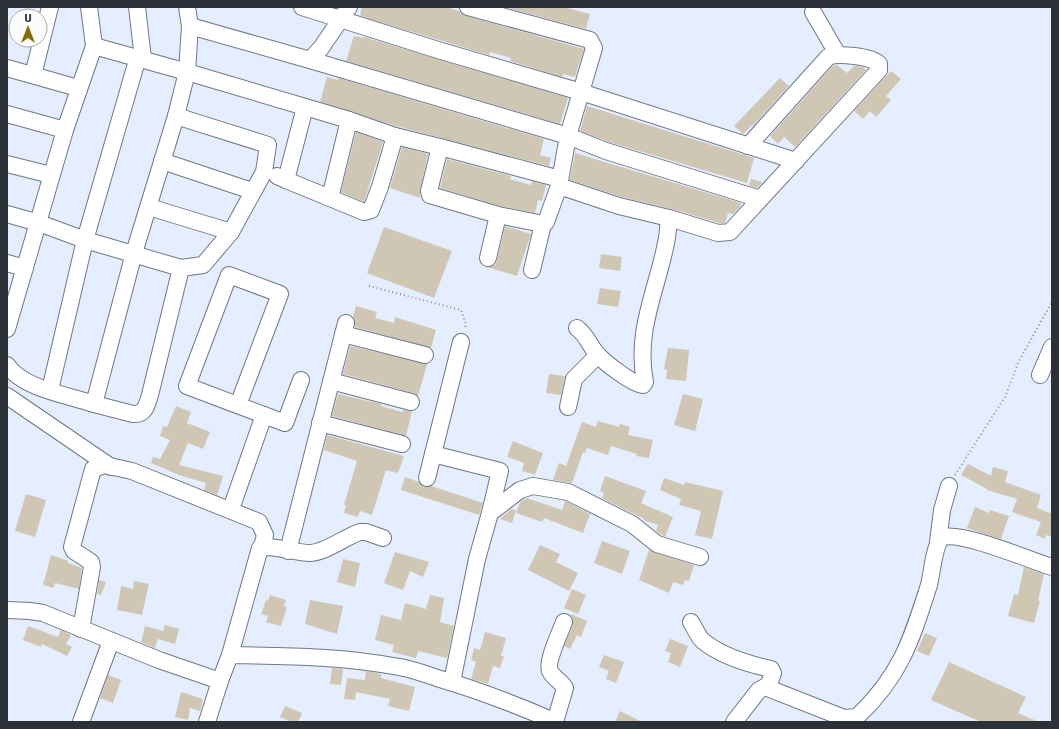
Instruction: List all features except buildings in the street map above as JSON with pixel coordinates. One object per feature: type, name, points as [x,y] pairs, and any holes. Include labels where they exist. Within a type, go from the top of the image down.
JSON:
[{"type":"street","points":[[33,75],[50,7]]},
{"type":"street","points":[[7,329],[11,297],[25,268],[51,175],[78,88],[94,46],[89,7]]},
{"type":"street","points":[[50,390],[85,240],[141,58],[137,7]]},
{"type":"street","points":[[94,404],[134,253],[176,116],[187,72],[190,26],[187,7]]},
{"type":"street","points":[[302,7],[345,14],[796,161]]},
{"type":"street","points":[[468,7],[592,41],[594,48],[568,136],[560,183],[546,222],[543,224],[532,270]]},
{"type":"street","points":[[812,9],[838,55]]},
{"type":"street","points":[[310,60],[321,48],[345,14]]},
{"type":"street","points":[[190,26],[568,136],[606,151],[760,199]]},
{"type":"street","points":[[94,46],[141,58],[349,120],[396,136],[440,147],[560,183],[619,206],[669,218],[718,233],[726,233],[733,230],[879,70],[879,64],[874,60],[838,55],[828,57],[823,60],[748,146]]},
{"type":"street","points":[[7,68],[78,88]]},
{"type":"street","points":[[286,180],[305,107]]},
{"type":"street","points":[[7,114],[65,130]]},
{"type":"street","points":[[7,214],[38,223],[85,240],[134,253],[181,268],[203,266],[231,232],[264,172],[269,148],[268,144],[265,142],[176,116]]},
{"type":"street","points":[[330,198],[349,120]]},
{"type":"street","points":[[264,172],[364,212],[371,210],[396,136]]},
{"type":"street","points":[[440,147],[429,191],[430,195],[498,215],[543,224]]},
{"type":"street","points":[[162,161],[252,192]]},
{"type":"street","points":[[7,164],[51,175]]},
{"type":"street","points":[[149,207],[231,232]]},
{"type":"street","points":[[488,258],[498,215]]},
{"type":"street","points":[[577,328],[582,332],[598,355],[632,380],[643,385],[645,382],[641,345],[651,297],[666,242],[669,218]]},
{"type":"street","points":[[7,263],[25,268]]},
{"type":"street","points":[[7,366],[17,377],[34,385],[94,404],[139,415],[143,412],[150,395],[181,268]]},
{"type":"street","points":[[238,405],[280,294],[229,275],[187,386],[285,423],[301,380]]},
{"type":"street","points":[[288,552],[345,328],[425,355]]},
{"type":"street","points":[[427,478],[461,342]]},
{"type":"street","points":[[1040,375],[1052,346]]},
{"type":"street","points":[[568,408],[574,379],[598,355]]},
{"type":"street","points":[[331,381],[411,402]]},
{"type":"street","points":[[7,396],[111,466]]},
{"type":"street","points":[[231,509],[264,415]]},
{"type":"street","points":[[320,424],[402,444]]},
{"type":"street","points":[[433,454],[500,471],[477,559],[452,682]]},
{"type":"street","points":[[81,629],[92,567],[90,562],[74,551],[72,546],[93,469],[102,466],[111,466],[152,478],[175,489],[231,509],[259,522],[265,535],[262,547],[230,655],[220,680],[207,722]]},
{"type":"street","points":[[734,722],[760,690],[768,687],[844,718],[860,719],[881,693],[902,659],[910,642],[929,583],[938,542],[942,510],[949,486]]},
{"type":"street","points":[[490,513],[501,506],[514,494],[525,488],[542,487],[561,491],[621,518],[632,524],[657,544],[700,557]]},
{"type":"street","points":[[262,547],[269,546],[288,552],[309,553],[320,552],[363,532],[383,538]]},
{"type":"street","points":[[938,542],[943,536],[954,536],[996,547],[1052,567]]},
{"type":"street","points":[[7,610],[30,610],[43,613],[159,660],[220,680]]},
{"type":"street","points":[[230,655],[301,656],[356,660],[401,667],[452,682],[506,701],[555,722],[565,688],[562,683],[551,673],[549,664],[564,622]]},
{"type":"street","points":[[691,622],[702,640],[719,651],[743,662],[771,669],[773,673],[768,687]]},
{"type":"street","points":[[81,722],[111,641]]},
{"type":"path","points":[[369,286],[461,310],[466,324],[461,342]]},
{"type":"path","points":[[949,486],[982,430],[1005,397],[1019,361],[1052,302]]}]
